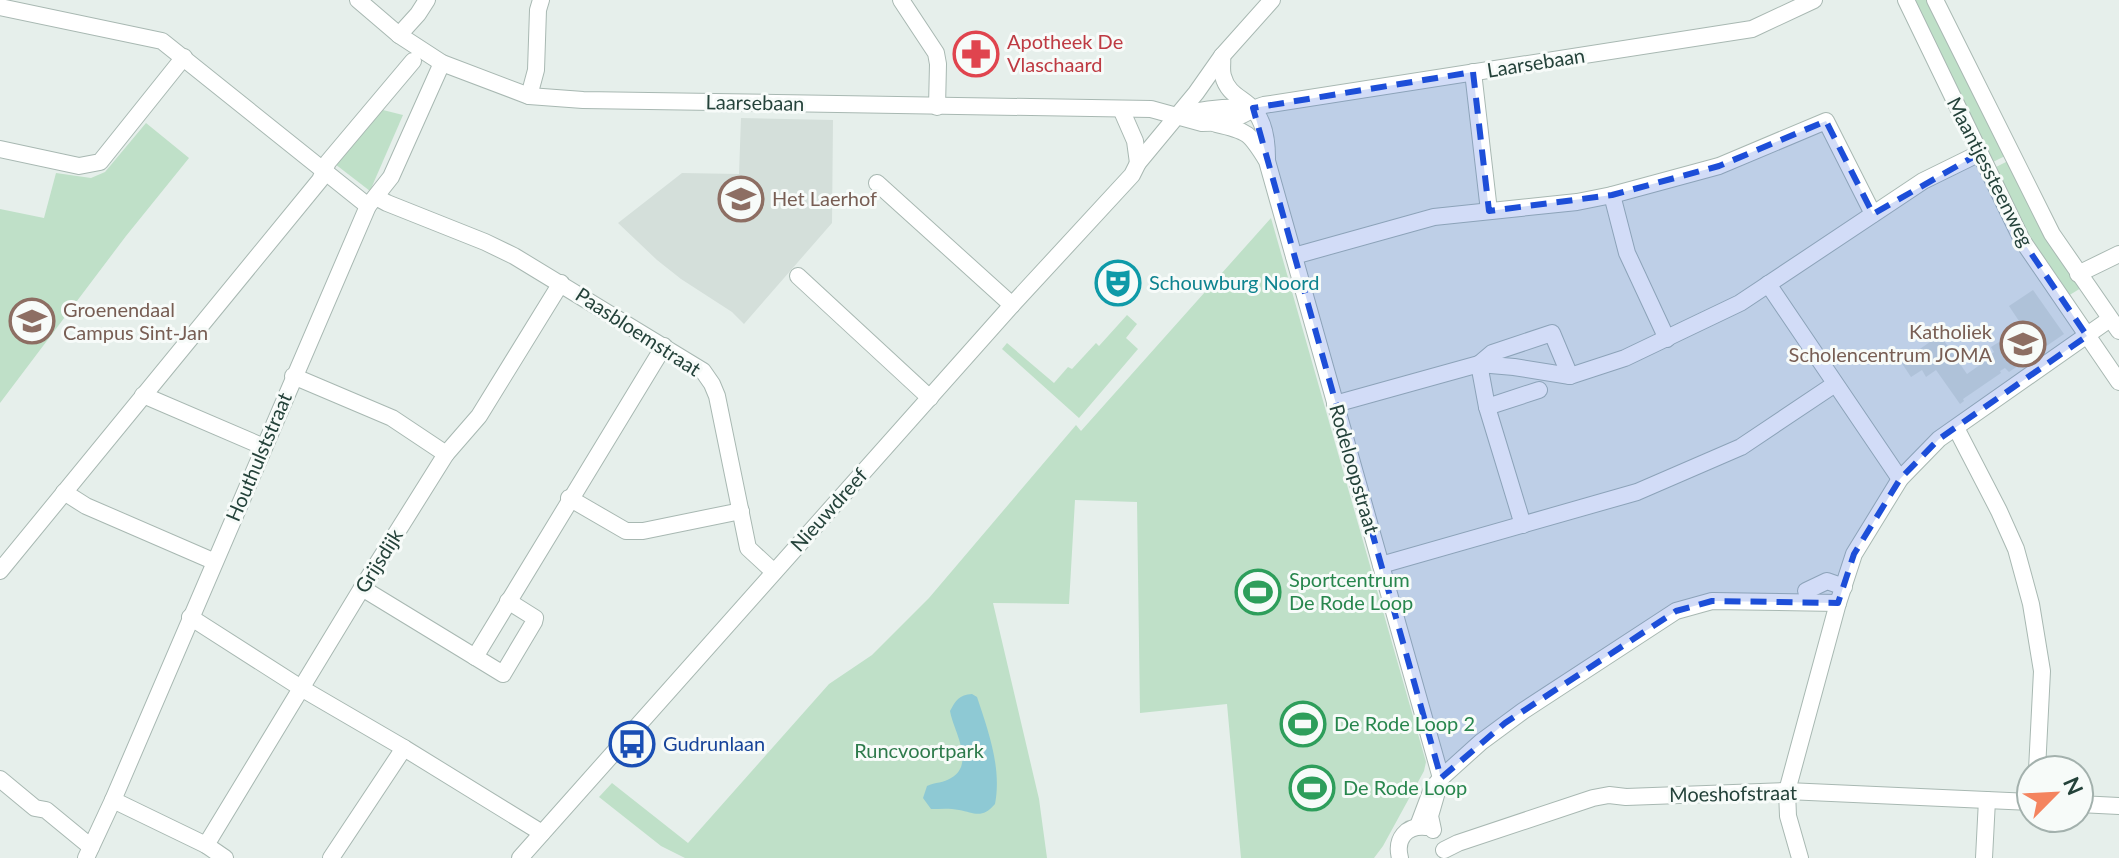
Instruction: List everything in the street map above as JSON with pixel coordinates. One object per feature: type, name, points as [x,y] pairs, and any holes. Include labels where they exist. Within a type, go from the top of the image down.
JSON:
[{"type":"street","name":"Laarsebaan","points":[[358,0],[399,35],[442,63],[529,96],[583,100],[1151,109],[1202,123],[1237,118],[1253,108]]},
{"type":"street","points":[[399,35],[427,0]]},
{"type":"street","points":[[529,96],[536,70],[541,0]]},
{"type":"street","points":[[901,0],[936,53],[937,107]]},
{"type":"street","name":"Laarsebaan","points":[[1177,116],[1203,109],[1253,108],[1752,29],[1814,0]]},
{"type":"street","name":"Maantjessteenweg","points":[[1906,0],[2022,240],[2119,382]]},
{"type":"street","name":"Maantjessteenweg","points":[[1935,0],[2052,234],[2115,325],[2087,336]]},
{"type":"street","name":"Nieuwdreef","points":[[520,858],[1012,305],[1132,175],[1138,163],[1265,2]]},
{"type":"street","name":"Paasbloemstraat","points":[[0,7],[162,41],[324,172],[372,201],[387,203],[485,242],[531,265],[703,371],[717,396],[748,548],[774,572]]},
{"type":"street","points":[[1222,56],[1223,76],[1234,96],[1253,108],[1250,123],[1253,138]]},
{"type":"street","points":[[0,149],[79,166],[100,162],[184,57]]},
{"type":"street","points":[[0,571],[320,180],[328,162],[413,61]]},
{"type":"street","name":"Houthulststraat","points":[[88,853],[293,376],[372,201],[391,177],[442,63]]},
{"type":"street","points":[[1473,72],[1489,211]]},
{"type":"street","name":"Rodeloopstraat","points":[[1253,108],[1262,124],[1267,143],[1267,161]]},
{"type":"street","points":[[1121,109],[1135,141],[1138,163]]},
{"type":"street","points":[[1294,256],[1434,217],[1577,202],[1612,195],[1719,166],[1826,121],[1873,214]]},
{"type":"street","points":[[1210,123],[1232,127],[1253,138]]},
{"type":"street","name":"Rodeloopstraat","points":[[1253,138],[1267,161],[1441,778]]},
{"type":"street","points":[[1335,404],[1479,364],[1570,376],[1625,358],[1740,303],[1923,181],[1980,153]]},
{"type":"street","points":[[877,183],[1012,305]]},
{"type":"street","points":[[1612,195],[1627,253],[1667,339]]},
{"type":"street","points":[[2078,274],[2119,254]]},
{"type":"street","points":[[798,276],[930,398]]},
{"type":"street","name":"Grijsdijk","points":[[216,853],[301,688],[446,454],[479,416],[561,283]]},
{"type":"street","points":[[1768,284],[1900,479]]},
{"type":"street","points":[[1479,364],[1492,353],[1552,333],[1570,376]]},
{"type":"street","points":[[1800,858],[1788,816],[1787,791],[1854,554],[1900,479],[1939,439],[2087,336]]},
{"type":"street","points":[[475,657],[664,346]]},
{"type":"street","points":[[1479,364],[1487,407],[1523,525]]},
{"type":"street","points":[[293,376],[392,418],[446,454]]},
{"type":"street","points":[[1381,565],[1637,492],[1741,447],[1835,384]]},
{"type":"street","points":[[1487,407],[1539,390]]},
{"type":"street","points":[[143,395],[264,447]]},
{"type":"street","points":[[1956,428],[2016,549],[2031,604],[2042,671],[2038,754]]},
{"type":"street","points":[[64,492],[86,506],[213,561]]},
{"type":"street","points":[[569,498],[629,531],[643,531],[741,511]]},
{"type":"street","points":[[1806,591],[1827,581],[1841,595]]},
{"type":"street","points":[[362,588],[503,674],[535,618],[508,601]]},
{"type":"street","points":[[1425,828],[1432,789],[1441,778],[1505,723],[1676,611],[1712,601],[1841,595]]},
{"type":"street","points":[[190,617],[301,688],[542,833]]},
{"type":"street","points":[[331,858],[404,748]]},
{"type":"street","points":[[0,779],[35,808],[46,810],[88,853]]},
{"type":"street","name":"Moeshofstraat","points":[[1443,854],[1458,843],[1609,795],[1787,791],[2015,801]]},
{"type":"street","points":[[113,800],[216,853]]},
{"type":"street","points":[[1984,858],[1987,800]]},
{"type":"street","points":[[2095,805],[2119,806]]},
{"type":"street","points":[[1400,858],[1398,845],[1401,837],[1407,831],[1425,828],[1443,842],[1443,854]]},
{"type":"highlighted area","points":[[1473,72],[1489,211],[1612,195],[1719,166],[1826,121],[1873,214],[1980,153],[2022,240],[2087,336],[1939,439],[1900,479],[1854,554],[1838,603],[1712,601],[1676,611],[1505,723],[1441,778],[1253,108]]},
{"type":"shaded area","name":"Het Laerhof","points":[[741,118],[833,120],[832,223],[744,324],[732,312],[657,260],[618,223],[682,173],[739,174]]},
{"type":"shaded area","name":"Katholiek Scholencentrum JOMA","points":[[2033,290],[2064,334],[2009,372],[2005,368],[2000,371],[1960,404],[1936,370],[1926,377],[1922,370],[1911,377],[1901,362],[1940,335],[1967,374],[1991,357],[1994,352],[1991,347],[2012,334],[2016,340],[2025,333],[2009,306]]},
{"type":"green space","points":[[1912,0],[1928,0],[2005,156],[1991,163]]},
{"type":"green space","points":[[379,109],[403,115],[370,191],[335,164]]},
{"type":"green space","points":[[146,123],[189,158],[0,403],[0,209],[44,218],[56,173],[91,178],[105,172]]},
{"type":"green space","points":[[2008,161],[2081,288],[2068,296],[2031,244],[1994,168]]},
{"type":"green space","name":"Sportcentrum De Rode Loop","points":[[1271,218],[1426,762],[1424,771],[1374,858],[1241,858],[1227,704],[1140,713],[1137,502],[1075,500],[1069,604],[993,603],[1039,799],[1047,858],[685,858],[661,846],[599,797],[612,783],[688,843],[829,684],[872,655],[929,598],[1076,425],[1081,431]]},
{"type":"green space","points":[[1127,315],[1137,324],[1126,338],[1138,349],[1079,418],[1002,349],[1007,343],[1054,383],[1096,343],[1099,346]]},
{"type":"water","points":[[972,694],[977,697],[993,749],[997,777],[995,804],[978,814],[931,809],[923,798],[927,786],[951,778],[962,764],[961,746],[950,711],[958,699]]},
{"type":"place","name":"Apotheek De Vlaschaard","points":[[976,54]]},
{"type":"place","name":"Het Laerhof","points":[[741,199]]},
{"type":"place","name":"Schouwburg Noord","points":[[1118,283]]},
{"type":"place","name":"Groenendaal Campus Sint-Jan","points":[[32,321]]},
{"type":"place","name":"Katholiek Scholencentrum JOMA","points":[[2023,344]]},
{"type":"place","name":"Sportcentrum De Rode Loop","points":[[1258,592]]},
{"type":"place","name":"De Rode Loop 2","points":[[1303,724]]},
{"type":"place","name":"Gudrunlaan","points":[[632,744]]},
{"type":"place","name":"De Rode Loop","points":[[1312,788]]},
{"type":"park label","name":"Runcvoortpark","points":[[919,751]]}]
